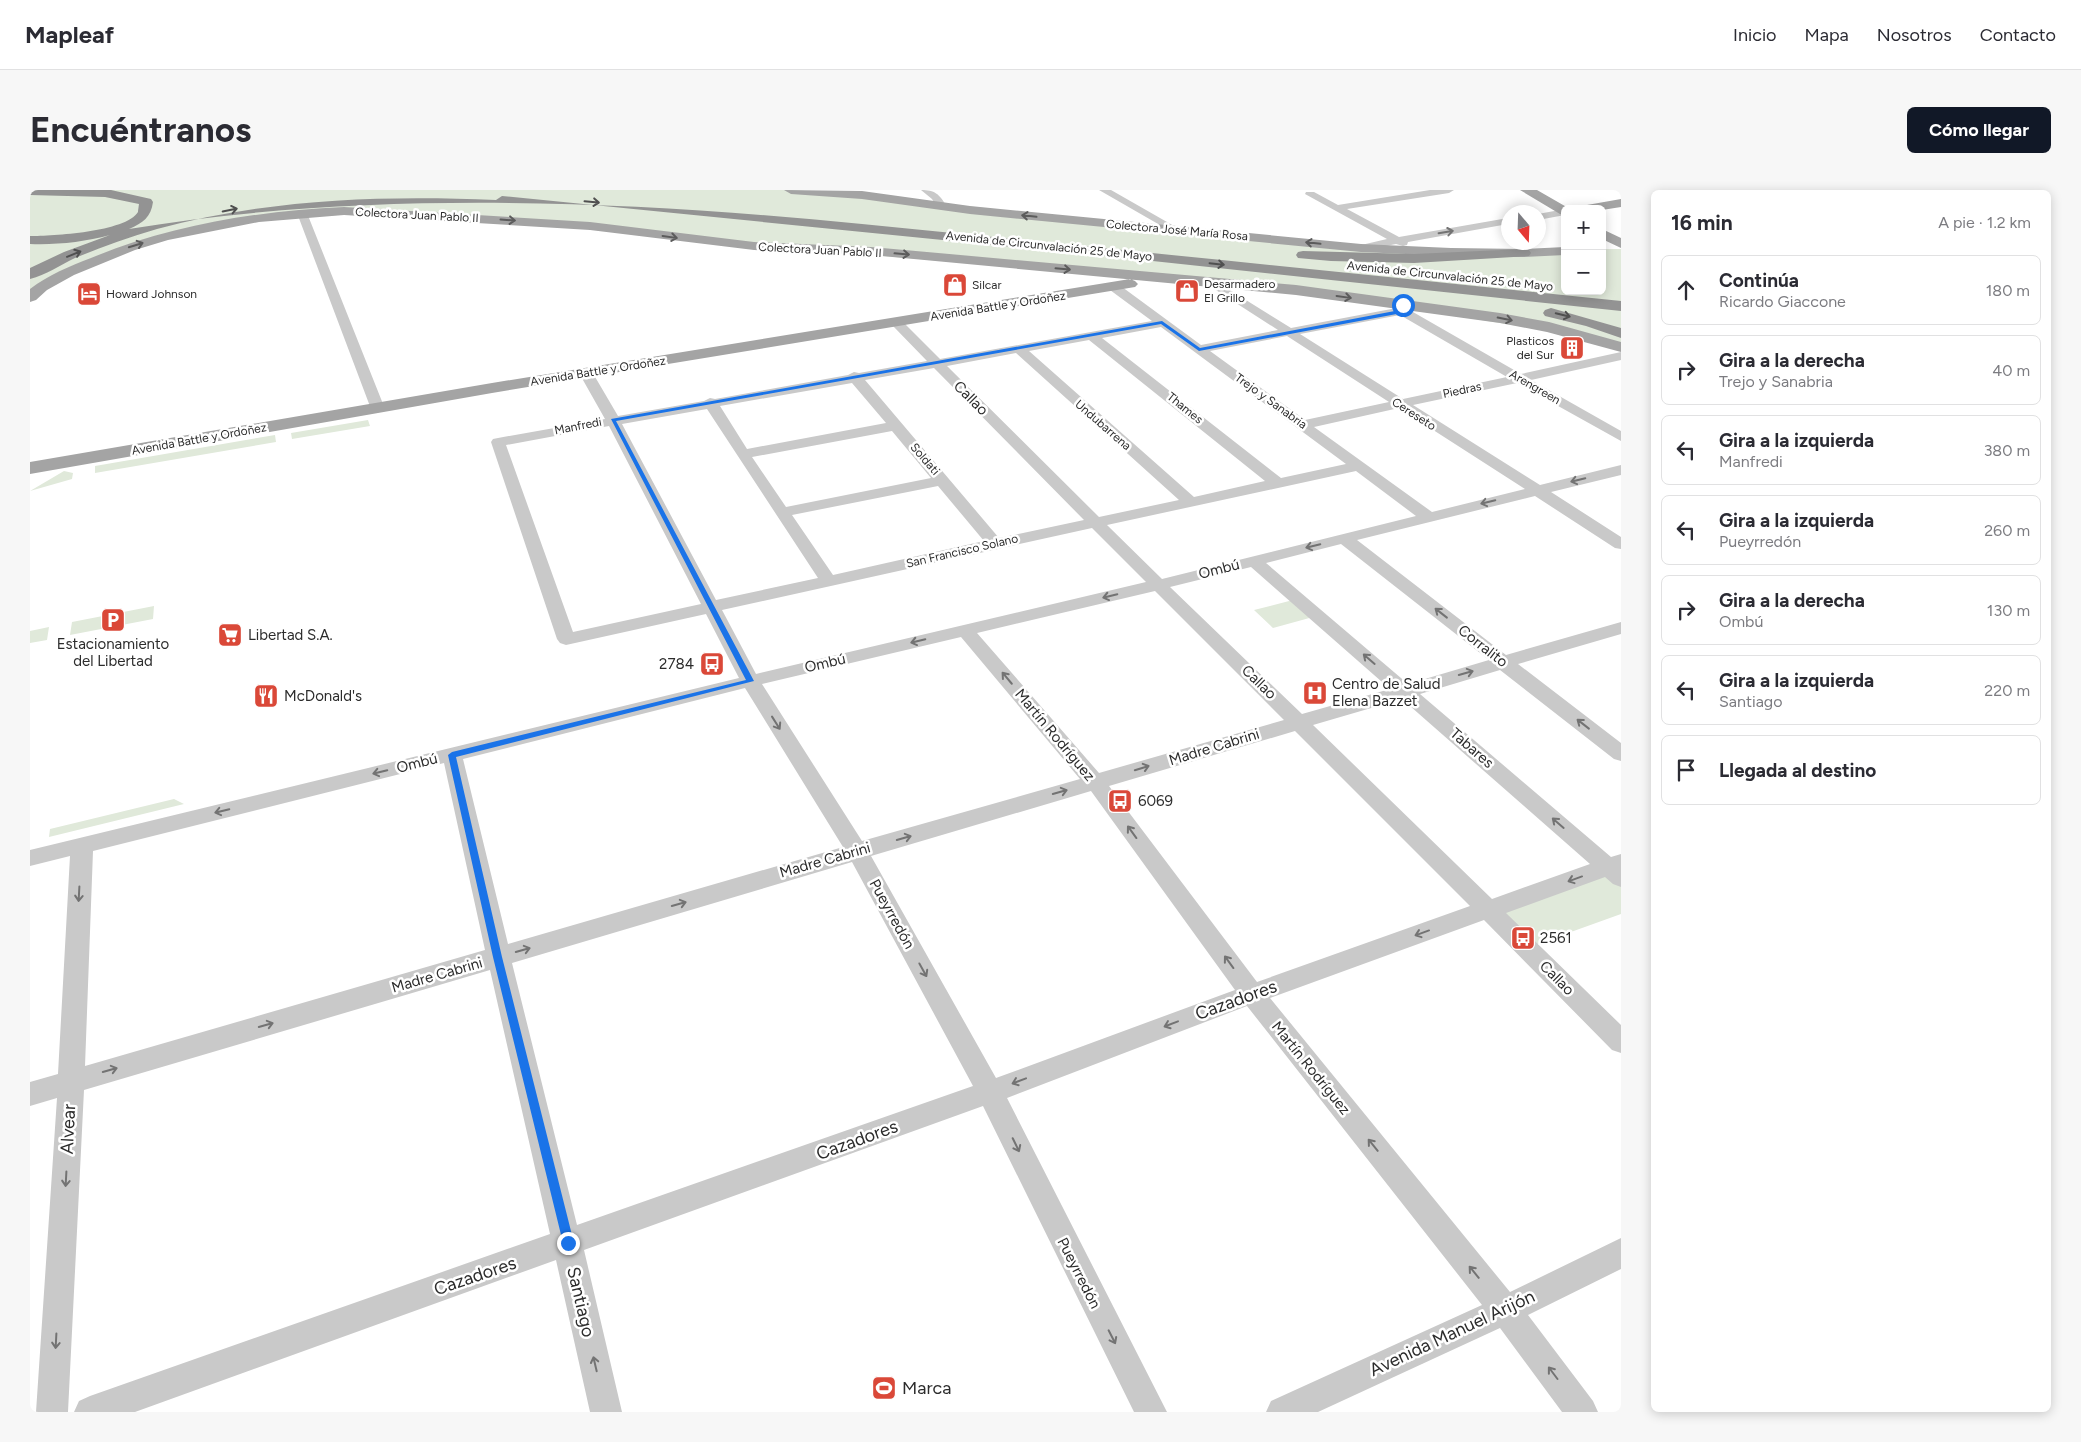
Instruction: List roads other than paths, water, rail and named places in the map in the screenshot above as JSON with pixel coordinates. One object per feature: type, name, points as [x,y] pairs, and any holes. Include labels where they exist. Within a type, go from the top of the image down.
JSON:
[{"type":"highway","points":[[33,191],[59,190]]},
{"type":"highway","name":"Avenida de Circunvalación 25 de Mayo","points":[[478,190],[1273,269],[1621,306]]},
{"type":"highway","name":"Avenida de Circunvalación 25 de Mayo","points":[[590,190],[1561,287]]},
{"type":"highway","points":[[30,240],[76,238],[106,232],[138,218],[145,212],[147,207],[146,202],[129,195],[33,191]]},
{"type":"highway","points":[[30,274],[76,253],[148,228],[276,202],[368,194],[416,193],[544,197]]},
{"type":"highway","points":[[1196,250],[1363,258],[1455,258],[1524,253]]},
{"type":"highway","points":[[1273,269],[1498,302],[1568,317],[1621,333]]},
{"type":"highway","points":[[1606,291],[1621,293]]},
{"type":"main road","name":"Colectora José María Rosa","points":[[791,190],[862,195],[970,210],[1361,248],[1524,253],[1561,251]]},
{"type":"main road","points":[[1527,190],[1561,210]]},
{"type":"main road","points":[[1544,190],[1569,205]]},
{"type":"main road","points":[[1606,206],[1621,203]]},
{"type":"main road","name":"Colectora Juan Pablo II","points":[[30,297],[42,287],[69,272],[139,244],[210,226],[259,218],[344,211],[590,226],[754,246],[871,252],[1296,290],[1403,308],[1500,318],[1549,327],[1621,346]]},
{"type":"main road","points":[[1606,228],[1621,237]]},
{"type":"main road","points":[[1606,235],[1621,244]]},
{"type":"main road","points":[[1606,249],[1621,249]]},
{"type":"main road","name":"Avenida Battle y Ordoñez","points":[[30,468],[586,373],[1166,278]]},
{"type":"street","points":[[926,190],[936,197],[941,205]]},
{"type":"street","points":[[1104,190],[1176,230]]},
{"type":"street","points":[[1336,208],[1449,190]]},
{"type":"street","points":[[1310,194],[1419,251]]},
{"type":"street","points":[[302,213],[378,409]]},
{"type":"street","points":[[1546,216],[1561,213]]},
{"type":"street","points":[[1361,248],[1501,223]]},
{"type":"street","name":"Cereseto","points":[[1209,281],[1398,404],[1621,544]]},
{"type":"street","name":"Trejo y Sanabria","points":[[1114,287],[1428,517]]},
{"type":"street","points":[[1199,349],[1403,308]]},
{"type":"street","name":"Arengreen","points":[[1403,308],[1621,437]]},
{"type":"street","name":"Callao","points":[[897,323],[1157,585],[1299,721],[1621,1042]]},
{"type":"street","name":"Manfredi","points":[[566,639],[498,442],[854,376],[1162,323]]},
{"type":"street","name":"Thames","points":[[1091,335],[1277,483]]},
{"type":"street","name":"Undubarrena","points":[[1018,348],[1190,501]]},
{"type":"street","name":"Piedras","points":[[1303,424],[1621,356]]},
{"type":"street","name":"Pueyrredón","points":[[586,373],[613,420],[750,681],[857,851],[990,1092],[1068,1252],[1151,1412]]},
{"type":"street","name":"Soldati","points":[[854,376],[995,544]]},
{"type":"street","points":[[710,402],[743,454],[830,581]]},
{"type":"street","points":[[743,454],[896,426]]},
{"type":"street","name":"San Francisco Solano","points":[[566,639],[1190,501],[1359,466]]},
{"type":"street","name":"Ombú","points":[[30,858],[750,681],[1157,585],[1621,470]]},
{"type":"street","points":[[783,512],[943,480]]},
{"type":"street","name":"Corralito","points":[[1345,539],[1621,754]]},
{"type":"street","name":"Tabares","points":[[1254,560],[1617,869]]},
{"type":"street","name":"Madre Cabrini","points":[[30,1094],[1621,628]]},
{"type":"street","name":"Martín Rodríguez","points":[[965,630],[1095,782],[1252,994],[1505,1310],[1582,1412]]},
{"type":"street","name":"Santiago","points":[[452,755],[498,957],[568,1243],[606,1412]]},
{"type":"street","name":"Alvear","points":[[52,1412],[71,1082],[82,845]]},
{"type":"street","name":"Cazadores","points":[[90,1412],[990,1092],[1252,994],[1489,909],[1617,869]]},
{"type":"street","name":"Avenida Manuel Arijón","points":[[1282,1412],[1505,1310],[1621,1253]]},
{"type":"place","name":"Silcar","points":[[955,285]]},
{"type":"place","name":"Desarmadero El Grillo","points":[[1187,291]]},
{"type":"place","name":"Howard Johnson","points":[[89,294]]},
{"type":"place","name":"Plasticos del Sur","points":[[1572,348]]},
{"type":"place","name":"Estacionamiento del Libertad","points":[[113,620]]},
{"type":"place","name":"Libertad S.A.","points":[[230,635]]},
{"type":"place","name":"2784","points":[[712,664]]},
{"type":"place","name":"Centro de Salud Elena Bazzet","points":[[1315,693]]},
{"type":"place","name":"McDonald's","points":[[266,696]]},
{"type":"place","name":"6069","points":[[1120,801]]},
{"type":"place","name":"2561","points":[[1523,938]]},
{"type":"place","name":"Marca","points":[[884,1388]]}]
